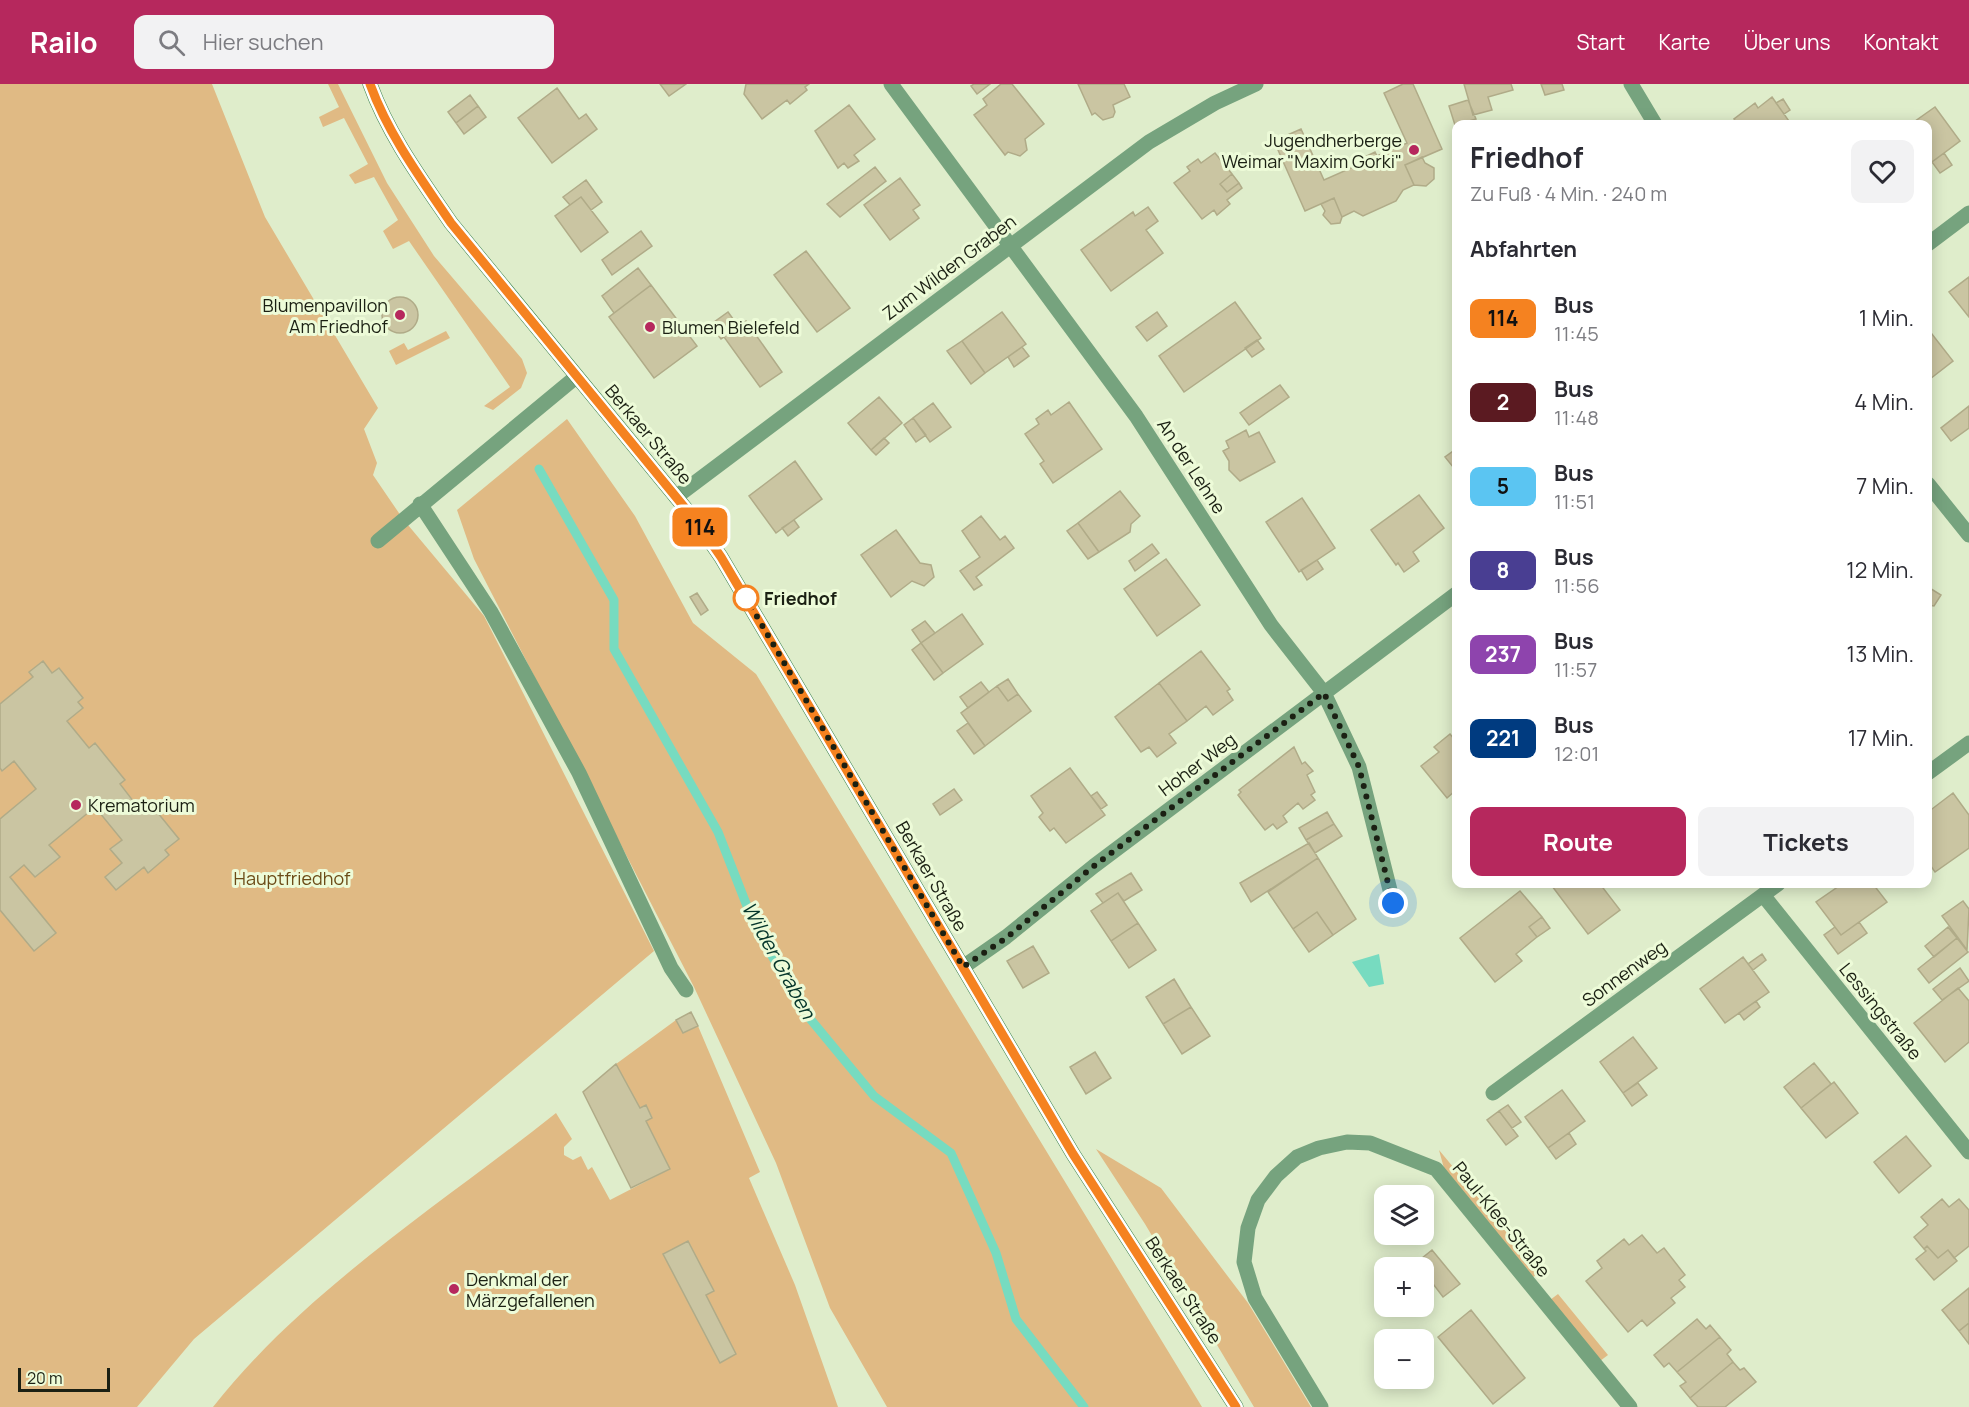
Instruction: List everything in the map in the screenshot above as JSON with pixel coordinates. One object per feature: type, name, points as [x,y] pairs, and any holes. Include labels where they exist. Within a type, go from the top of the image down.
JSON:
[{"type":"main road","name":"Berkaer Straße","points":[[370,84],[376,102],[415,171],[451,223],[676,496],[721,557],[1073,1154],[1236,1407]]},
{"type":"street","name":"An der Lehne","points":[[891,84],[1136,416],[1271,625],[1324,693],[1359,767],[1393,903]]},
{"type":"street","name":"Zum Wilden Graben","points":[[676,496],[1149,142],[1215,103],[1256,84]]},
{"type":"street","points":[[1631,84],[1653,120]]},
{"type":"street","points":[[1932,241],[1969,213]]},
{"type":"street","points":[[378,541],[576,377]]},
{"type":"street","points":[[1932,489],[1969,535]]},
{"type":"street","points":[[420,504],[497,622],[579,773],[671,968],[686,990]]},
{"type":"street","name":"Hoher Weg","points":[[963,967],[1006,938],[1094,866],[1452,597]]},
{"type":"street","points":[[1932,770],[1969,742]]},
{"type":"street","name":"Sonnenweg","points":[[1494,1094],[1772,888]]},
{"type":"street","name":"Lessingstraße","points":[[1762,895],[1969,1152]]},
{"type":"street","name":"Paul-Klee-Straße","points":[[1322,1407],[1255,1298],[1244,1262],[1248,1228],[1254,1209],[1276,1176],[1297,1158],[1319,1148],[1347,1142],[1370,1143],[1436,1169],[1630,1407]]},
{"type":"green space","name":"Hauptfriedhof","points":[[0,84],[212,84],[265,217],[378,408],[364,429],[377,463],[373,475],[403,519],[484,616],[654,951],[194,1339],[137,1407],[0,1407]]},
{"type":"green space","points":[[328,84],[338,84],[387,183],[434,256],[522,359],[527,373],[521,388],[493,410],[484,406],[510,387],[409,241],[393,249],[383,231],[398,220],[374,177],[355,184],[349,175],[368,164],[344,118],[323,127],[319,117],[339,107]]},
{"type":"green space","points":[[446,331],[450,338],[396,365],[389,351],[404,343],[408,350]]},
{"type":"green space","points":[[567,419],[635,516],[693,623],[756,674],[1202,1407],[887,1407],[830,1308],[776,1163],[694,987],[474,559],[457,510]]},
{"type":"green space","points":[[676,1020],[683,1033],[698,1026],[760,1172],[749,1178],[795,1285],[838,1407],[213,1407],[289,1324],[332,1287],[556,1113],[572,1139],[564,1147],[564,1155],[573,1160],[581,1156],[588,1170],[592,1167],[610,1200],[670,1169],[646,1121],[652,1117],[646,1105],[640,1108],[616,1064]]},
{"type":"green space","points":[[1096,1149],[1161,1188],[1248,1303],[1311,1407],[1254,1407],[1145,1224]]},
{"type":"green space","points":[[1439,1150],[1540,1272],[1532,1278],[1445,1172]]},
{"type":"green space","points":[[1558,1294],[1608,1355],[1600,1361],[1550,1300]]},
{"type":"water","points":[[1379,954],[1384,984],[1369,987],[1352,962]]},
{"type":"building","points":[[660,84],[686,84],[669,96]]},
{"type":"building","points":[[746,84],[809,84],[805,87],[807,90],[790,104],[787,100],[762,119],[744,94]]},
{"type":"building","points":[[990,84],[977,94],[971,86]]},
{"type":"building","points":[[1001,84],[1012,84],[1044,124],[1025,139],[1027,150],[1020,156],[1008,152],[1005,155],[974,115],[987,105],[983,99]]},
{"type":"building","points":[[1078,84],[1124,84],[1130,97],[1113,105],[1115,112],[1113,117],[1103,120],[1095,113],[1092,115]]},
{"type":"building","name":"Jugendherberge Weimar \"Maxim Gorki\"","points":[[1403,84],[1413,84],[1442,149],[1405,165],[1414,185],[1403,190],[1396,201],[1363,216],[1354,211],[1342,217],[1334,198],[1305,211],[1274,141],[1301,129],[1324,180],[1358,165],[1356,161],[1375,152],[1377,156],[1407,143],[1384,93]]},
{"type":"building","points":[[1464,84],[1511,84],[1513,90],[1488,97],[1492,110],[1473,115]]},
{"type":"building","points":[[1541,84],[1562,84],[1564,90],[1545,95]]},
{"type":"building","points":[[557,88],[579,119],[586,114],[597,129],[552,163],[518,118]]},
{"type":"building","points":[[470,95],[478,106],[456,123],[448,112]]},
{"type":"building","points":[[1772,97],[1788,120],[1734,119],[1755,103],[1758,108]]},
{"type":"building","points":[[1783,99],[1790,110],[1784,114],[1776,103]]},
{"type":"building","points":[[1468,100],[1476,119],[1453,120],[1449,106]]},
{"type":"building","points":[[849,105],[875,139],[854,155],[859,161],[848,168],[844,163],[838,168],[815,131]]},
{"type":"building","points":[[478,106],[486,117],[464,134],[456,123]]},
{"type":"building","points":[[1935,107],[1960,141],[1932,162],[1932,120],[1917,120]]},
{"type":"building","points":[[1215,153],[1232,174],[1220,184],[1227,192],[1239,183],[1242,188],[1227,200],[1230,204],[1217,215],[1214,210],[1202,219],[1174,183],[1190,171],[1187,167],[1198,159],[1201,163]]},
{"type":"building","points":[[1944,153],[1952,165],[1940,173],[1932,162]]},
{"type":"building","points":[[1422,157],[1425,163],[1434,168],[1434,179],[1426,186],[1414,185],[1405,165]]},
{"type":"building","points":[[875,167],[886,181],[840,217],[827,204]]},
{"type":"building","points":[[1232,174],[1239,183],[1227,192],[1220,184]]},
{"type":"building","points":[[900,178],[920,205],[913,210],[919,218],[890,240],[864,205]]},
{"type":"building","points":[[586,180],[602,202],[591,210],[581,197],[570,205],[563,197]]},
{"type":"building","points":[[581,197],[608,232],[581,252],[555,216]]},
{"type":"building","points":[[1334,198],[1342,217],[1340,223],[1331,224],[1323,215],[1325,211],[1321,204]]},
{"type":"building","points":[[1148,207],[1158,221],[1146,230],[1163,253],[1111,291],[1081,250],[1133,212],[1135,216]]},
{"type":"building","points":[[641,231],[652,246],[612,275],[602,260]]},
{"type":"building","points":[[806,251],[850,308],[817,332],[774,275]]},
{"type":"building","points":[[638,268],[651,285],[614,313],[602,296]]},
{"type":"building","points":[[1969,277],[1969,317],[1949,292]]},
{"type":"building","points":[[651,285],[697,346],[654,378],[609,317]]},
{"type":"building","name":"Blumenpavillon Am Friedhof","points":[[400,297],[413,302],[418,315],[413,328],[400,333],[387,328],[382,315],[387,302]]},
{"type":"building","points":[[1235,302],[1261,338],[1184,392],[1159,356]]},
{"type":"building","points":[[728,312],[739,327],[721,339],[710,325]]},
{"type":"building","points":[[1002,312],[1026,344],[985,373],[962,341]]},
{"type":"building","points":[[1157,312],[1167,326],[1147,341],[1136,327]]},
{"type":"building","points":[[746,321],[782,372],[760,387],[724,337]]},
{"type":"building","points":[[1932,334],[1953,361],[1932,377]]},
{"type":"building","points":[[1257,340],[1264,349],[1252,357],[1245,348]]},
{"type":"building","points":[[962,341],[985,373],[971,384],[947,351]]},
{"type":"building","points":[[1022,347],[1029,356],[1014,367],[1008,357]]},
{"type":"building","points":[[1280,385],[1289,397],[1249,425],[1240,413]]},
{"type":"building","points":[[879,397],[902,423],[871,450],[848,423]]},
{"type":"building","points":[[1069,402],[1102,449],[1053,483],[1040,464],[1044,461],[1025,434],[1039,424],[1036,419],[1048,410],[1051,415]]},
{"type":"building","points":[[933,403],[951,427],[930,442],[913,418]]},
{"type":"building","points":[[1969,406],[1969,428],[1951,441],[1941,428]]},
{"type":"building","points":[[913,418],[926,435],[916,442],[904,425]]},
{"type":"building","points":[[1246,430],[1249,437],[1259,432],[1275,462],[1240,481],[1229,470],[1229,461],[1223,451],[1229,448],[1226,441]]},
{"type":"building","points":[[884,438],[889,443],[876,455],[871,450]]},
{"type":"building","points":[[1452,452],[1452,466],[1445,457]]},
{"type":"building","points":[[795,461],[822,499],[776,533],[749,496]]},
{"type":"building","points":[[1120,491],[1140,516],[1131,524],[1130,532],[1099,552],[1078,523]]},
{"type":"building","points":[[1419,495],[1444,528],[1413,552],[1419,561],[1404,572],[1398,563],[1396,565],[1371,530]]},
{"type":"building","points":[[1302,498],[1335,548],[1299,572],[1266,522]]},
{"type":"building","points":[[981,516],[1000,540],[1005,536],[1014,548],[976,577],[982,585],[974,590],[960,571],[980,557],[962,531]]},
{"type":"building","points":[[794,520],[799,527],[788,536],[782,528]]},
{"type":"building","points":[[1078,523],[1099,552],[1088,559],[1067,531]]},
{"type":"building","points":[[896,530],[920,563],[931,565],[934,577],[924,586],[912,581],[891,597],[861,555]]},
{"type":"building","points":[[1152,544],[1159,553],[1135,571],[1129,561]]},
{"type":"building","points":[[1166,559],[1200,605],[1157,636],[1124,589]]},
{"type":"building","points":[[1317,560],[1323,569],[1307,580],[1301,570]]},
{"type":"building","points":[[1932,589],[1941,595],[1932,606]]},
{"type":"building","points":[[697,593],[708,610],[701,615],[690,597]]},
{"type":"building","points":[[962,614],[983,644],[943,673],[921,643]]},
{"type":"building","points":[[925,621],[935,633],[921,643],[912,630]]},
{"type":"building","points":[[921,643],[943,673],[934,680],[912,650]]},
{"type":"building","points":[[1201,651],[1230,689],[1227,691],[1233,700],[1213,715],[1206,706],[1187,721],[1159,683]]},
{"type":"building","name":"Krematorium","points":[[43,661],[52,673],[59,668],[83,698],[78,702],[83,708],[67,721],[89,748],[95,743],[125,780],[120,784],[140,810],[149,802],[179,839],[165,850],[169,855],[148,873],[144,867],[116,890],[105,877],[122,863],[110,849],[122,840],[95,807],[49,845],[60,857],[35,877],[24,865],[10,877],[56,933],[34,951],[0,910],[0,819],[36,789],[14,761],[2,771],[0,768],[0,704],[33,677],[29,672]]},
{"type":"building","points":[[1008,679],[1018,694],[1008,701],[997,686]]},
{"type":"building","points":[[981,682],[989,692],[968,708],[960,697]]},
{"type":"building","points":[[1159,683],[1187,721],[1169,734],[1176,743],[1157,757],[1149,747],[1141,752],[1115,717]]},
{"type":"building","points":[[997,686],[1008,701],[1018,694],[1031,711],[985,746],[961,713]]},
{"type":"building","points":[[968,723],[985,746],[974,754],[957,731]]},
{"type":"building","points":[[1450,734],[1452,736],[1452,794],[1447,798],[1421,766],[1439,752],[1434,747]]},
{"type":"building","points":[[1294,747],[1302,764],[1305,762],[1313,771],[1307,775],[1315,792],[1311,795],[1315,800],[1303,809],[1298,803],[1283,816],[1287,822],[1277,829],[1273,824],[1265,830],[1238,795],[1241,792],[1239,790]]},
{"type":"building","points":[[1070,768],[1105,815],[1066,843],[1054,828],[1050,831],[1039,817],[1043,813],[1031,796]]},
{"type":"building","points":[[954,789],[962,800],[940,815],[933,804]]},
{"type":"building","points":[[1097,792],[1107,805],[1101,809],[1091,796]]},
{"type":"building","points":[[1953,793],[1969,815],[1969,848],[1935,872],[1932,868],[1932,809]]},
{"type":"building","points":[[1327,812],[1334,824],[1306,840],[1299,828]]},
{"type":"building","points":[[1334,824],[1342,836],[1315,853],[1306,840]]},
{"type":"building","points":[[1309,843],[1318,858],[1251,902],[1240,883]]},
{"type":"building","points":[[1318,858],[1356,919],[1333,935],[1317,912],[1293,929],[1268,892]]},
{"type":"building","points":[[1131,873],[1142,890],[1124,901],[1118,893],[1103,903],[1096,894]]},
{"type":"building","points":[[1554,888],[1603,888],[1620,910],[1588,934]]},
{"type":"building","points":[[1836,888],[1876,888],[1887,902],[1841,935],[1816,902]]},
{"type":"building","points":[[1520,891],[1542,917],[1529,927],[1537,937],[1516,954],[1522,961],[1495,982],[1460,938]]},
{"type":"building","points":[[1118,893],[1138,923],[1111,941],[1091,911]]},
{"type":"building","points":[[1963,901],[1969,909],[1967,950],[1942,916]]},
{"type":"building","points":[[1317,912],[1333,935],[1309,952],[1293,929]]},
{"type":"building","points":[[1542,917],[1550,928],[1537,937],[1529,927]]},
{"type":"building","points":[[1859,922],[1867,933],[1838,954],[1824,935],[1835,927],[1841,935]]},
{"type":"building","points":[[1138,923],[1156,950],[1129,968],[1111,941]]},
{"type":"building","points":[[1948,927],[1957,938],[1934,957],[1925,946]]},
{"type":"building","points":[[1957,938],[1968,952],[1929,983],[1918,969]]},
{"type":"building","points":[[1033,946],[1049,973],[1023,988],[1007,961]]},
{"type":"building","points":[[1762,954],[1766,960],[1753,970],[1748,964]]},
{"type":"building","points":[[1743,957],[1769,992],[1725,1023],[1700,989]]},
{"type":"building","points":[[1960,968],[1969,981],[1942,1000],[1933,989]]},
{"type":"building","points":[[1174,979],[1191,1007],[1163,1024],[1146,997]]},
{"type":"building","points":[[1958,988],[1969,1001],[1969,1042],[1945,1062],[1914,1023]]},
{"type":"building","points":[[1756,1001],[1760,1007],[1744,1020],[1739,1013]]},
{"type":"building","points":[[1191,1007],[1210,1036],[1182,1054],[1163,1024]]},
{"type":"building","points":[[691,1012],[698,1026],[683,1033],[676,1020]]},
{"type":"building","points":[[1633,1037],[1657,1068],[1623,1093],[1600,1062]]},
{"type":"building","points":[[1095,1052],[1111,1078],[1086,1094],[1070,1067]]},
{"type":"building","points":[[1814,1063],[1831,1084],[1801,1108],[1784,1087]]},
{"type":"building","points":[[616,1064],[640,1108],[646,1105],[652,1118],[646,1121],[670,1169],[631,1188],[583,1092]]},
{"type":"building","points":[[1834,1082],[1858,1113],[1826,1138],[1801,1108]]},
{"type":"building","points":[[1638,1083],[1647,1095],[1632,1106],[1623,1093]]},
{"type":"building","points":[[1562,1090],[1585,1121],[1548,1148],[1525,1117]]},
{"type":"building","points":[[1508,1105],[1521,1122],[1512,1128],[1499,1111]]},
{"type":"building","points":[[1499,1111],[1518,1136],[1506,1145],[1487,1120]]},
{"type":"building","points":[[1569,1133],[1576,1144],[1556,1159],[1548,1148]]},
{"type":"building","points":[[1906,1136],[1931,1166],[1899,1193],[1874,1162]]},
{"type":"building","points":[[1942,1199],[1949,1207],[1959,1199],[1969,1210],[1969,1246],[1954,1258],[1948,1250],[1938,1258],[1927,1246],[1924,1249],[1914,1237],[1928,1225],[1921,1217]]},
{"type":"building","points":[[1642,1235],[1657,1253],[1664,1248],[1685,1275],[1679,1280],[1685,1287],[1671,1298],[1675,1303],[1647,1326],[1642,1320],[1628,1332],[1586,1281],[1602,1268],[1597,1261],[1624,1239],[1629,1245]]},
{"type":"building","points":[[688,1241],[714,1291],[706,1295],[736,1354],[720,1363],[663,1254]]},
{"type":"building","points":[[1927,1246],[1938,1258],[1948,1250],[1957,1261],[1934,1280],[1916,1259],[1926,1251],[1924,1249]]},
{"type":"building","points":[[1432,1250],[1460,1284],[1443,1297],[1434,1285],[1434,1257],[1423,1257]]},
{"type":"building","points":[[1969,1288],[1969,1323],[1959,1331],[1942,1310]]},
{"type":"building","points":[[1471,1310],[1525,1378],[1493,1404],[1438,1337]]},
{"type":"building","points":[[1697,1319],[1706,1329],[1710,1325],[1720,1337],[1677,1372],[1669,1363],[1664,1367],[1654,1355]]},
{"type":"building","points":[[1969,1323],[1969,1344],[1959,1331]]},
{"type":"building","points":[[1720,1337],[1731,1350],[1727,1354],[1733,1362],[1690,1398],[1680,1386],[1686,1382],[1677,1372]]},
{"type":"building","points":[[1733,1362],[1740,1370],[1744,1368],[1756,1382],[1725,1407],[1698,1407],[1690,1398]]},
{"type":"waterway","name":"Wilder Graben","points":[[539,469],[614,600],[614,649],[718,832],[754,924],[802,1009],[874,1096],[951,1153],[996,1253],[1016,1319],[1084,1407]]},
{"type":"bus line","name":"114","points":[[370,84],[376,102],[415,171],[451,223],[699,525],[721,557],[1073,1154],[1236,1407]]},
{"type":"place","name":"Jugendherberge Weimar \"Maxim Gorki\"","points":[[1414,150]]},
{"type":"place","name":"Blumenpavillon Am Friedhof","points":[[400,315]]},
{"type":"place","name":"Blumen Bielefeld","points":[[650,327]]},
{"type":"place","name":"Friedhof","points":[[746,598]]},
{"type":"place","name":"Krematorium","points":[[76,805]]},
{"type":"place","name":"Denkmal der Märzgefallenen","points":[[454,1289]]},
{"type":"route","points":[[746,598],[963,967],[1006,938],[1094,866],[1324,693],[1359,767],[1393,903]]}]
